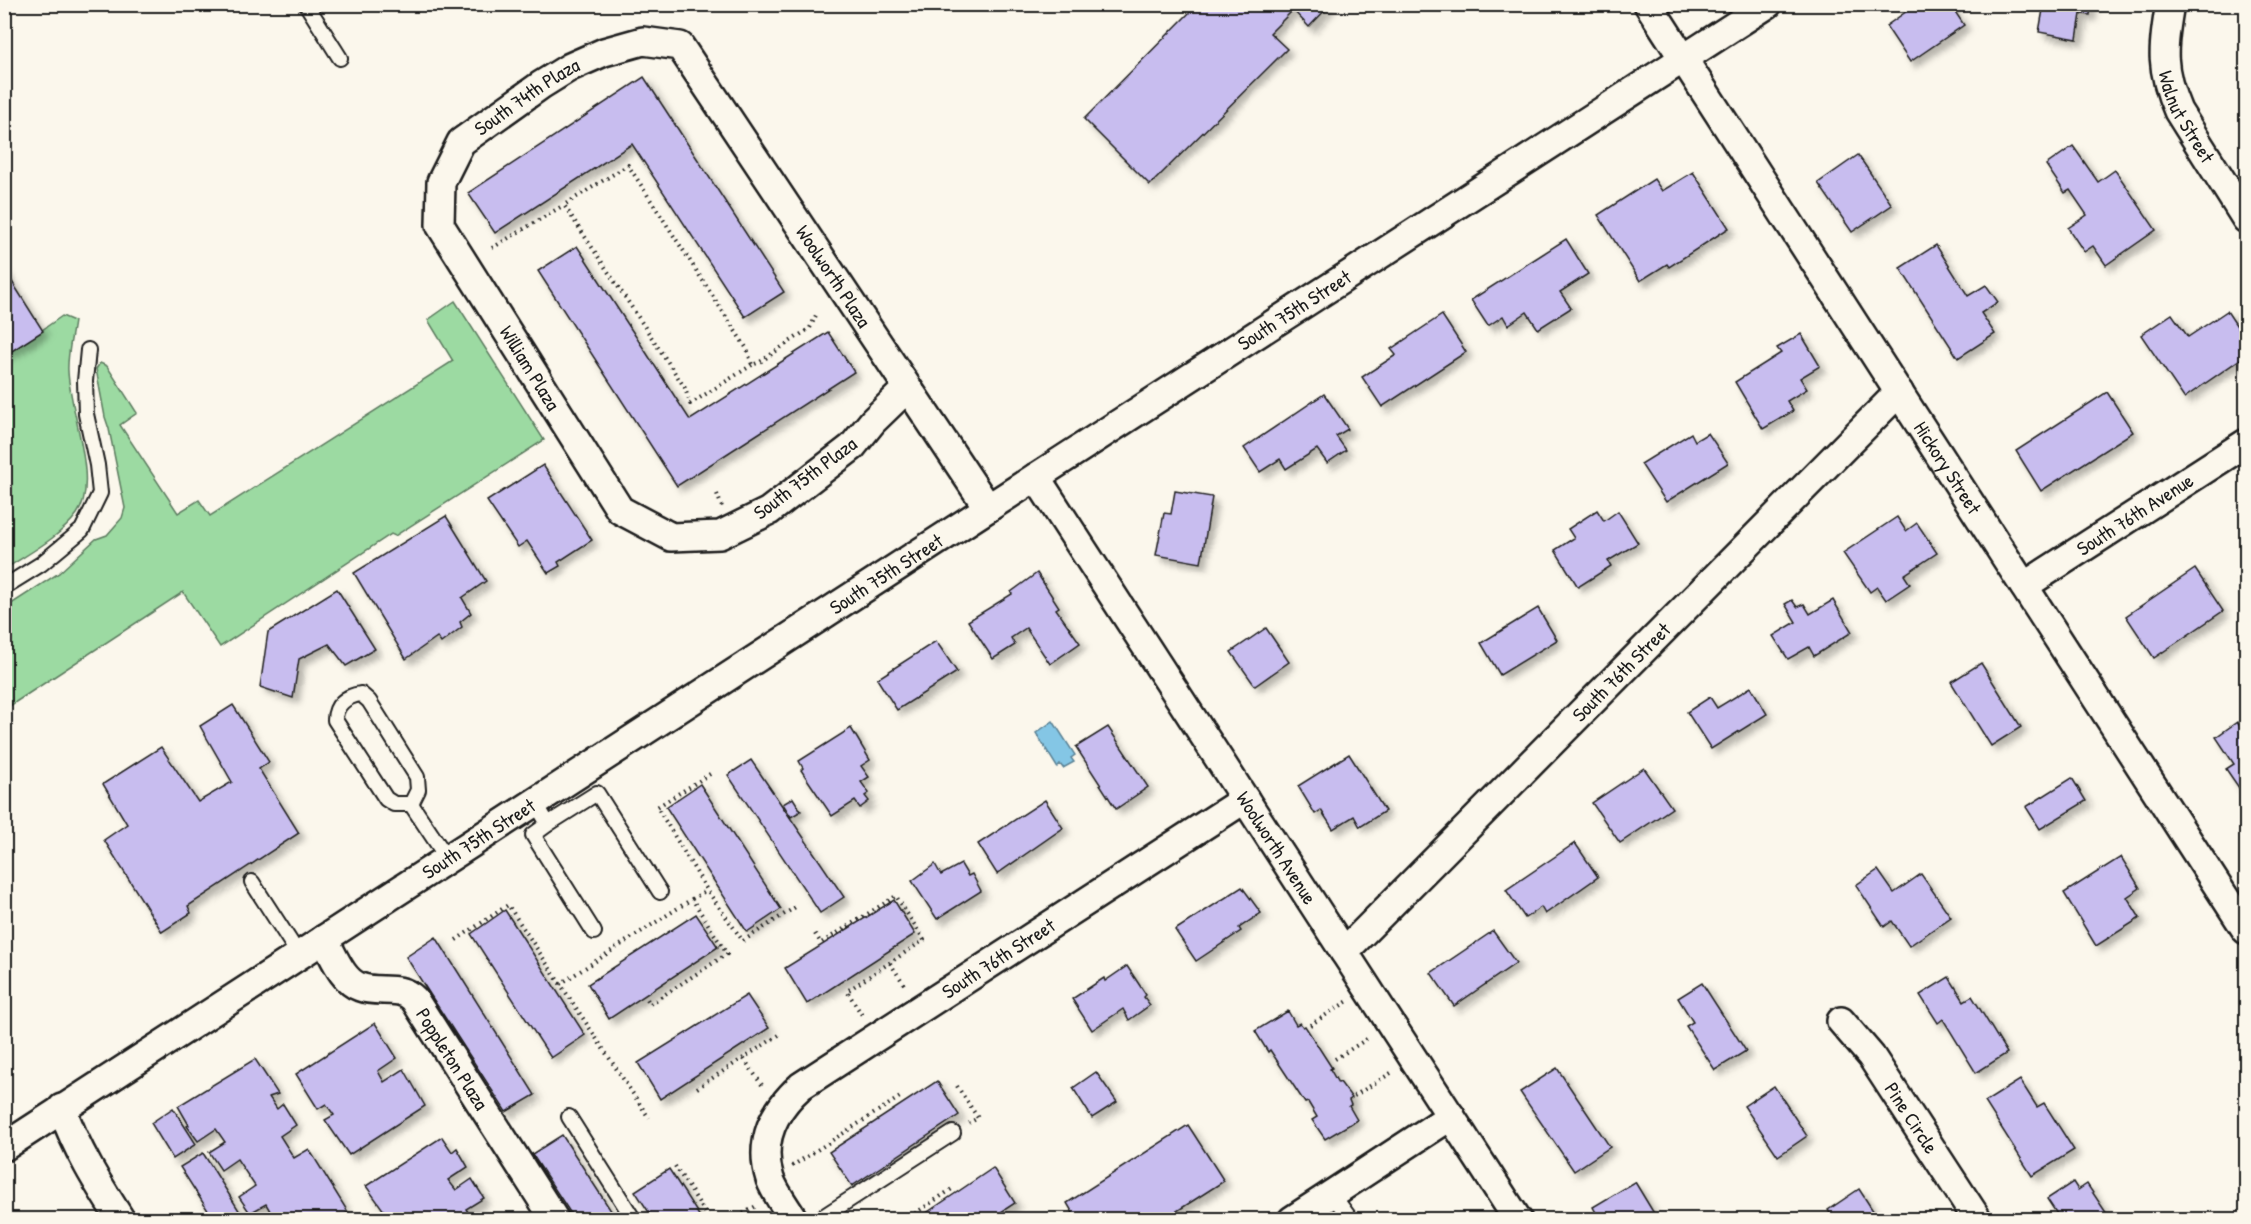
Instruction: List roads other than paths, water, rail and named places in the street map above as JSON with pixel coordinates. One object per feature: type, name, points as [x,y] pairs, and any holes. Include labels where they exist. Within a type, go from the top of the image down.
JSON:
[{"type":"street","name":"Hickory Street","points":[[1648,4],[2247,930]]},
{"type":"street","name":"South 75th Street","points":[[4,1147],[447,858],[541,813],[988,508],[1768,4]]},
{"type":"street","name":"Walnut Street","points":[[2169,4],[2163,43],[2163,66],[2171,95],[2178,111],[2247,219]]},
{"type":"street","name":"South 74th Plaza","points":[[440,225],[441,182],[461,142],[541,85],[570,67],[604,52],[643,40],[680,46]]},
{"type":"street","name":"Woolworth Plaza","points":[[680,46],[988,508]]},
{"type":"street","name":"William Plaza","points":[[440,225],[620,510]]},
{"type":"street","name":"South 75th Plaza","points":[[620,510],[671,537],[720,535],[769,511],[852,447],[873,422],[908,388]]},
{"type":"street","name":"South 76th Street","points":[[1344,952],[1899,392]]},
{"type":"street","name":"South 76th Avenue","points":[[2024,586],[2247,443]]},
{"type":"street","name":"Woolworth Avenue","points":[[1036,477],[1518,1220]]},
{"type":"street","name":"South 76th Street","points":[[794,1220],[770,1180],[766,1148],[767,1134],[785,1100],[801,1086],[1245,799]]},
{"type":"street","name":"Poppleton Plaza","points":[[324,939],[346,978],[358,987],[399,991],[408,993],[414,999],[555,1220]]},
{"type":"street","name":"Pine Circle","points":[[1841,1021],[1871,1056],[1978,1220]]},
{"type":"street","points":[[62,1108],[70,1132],[90,1171],[121,1220]]},
{"type":"street","points":[[1292,1220],[1451,1116]]},
{"type":"lane","points":[[306,4],[340,58]]},
{"type":"lane","points":[[4,587],[41,564],[82,530],[100,493],[97,465],[86,414],[85,381],[88,350]]},
{"type":"lane","points":[[361,694],[369,700],[417,777],[418,790],[411,804],[394,804],[386,799],[335,720],[335,711],[352,695],[361,694]]},
{"type":"lane","points":[[594,932],[533,835],[541,813],[597,793],[660,891]]},
{"type":"lane","points":[[411,804],[447,858]]},
{"type":"lane","points":[[252,882],[299,955]]},
{"type":"lane","points":[[569,1117],[634,1220]]},
{"type":"lane","points":[[818,1220],[953,1133]]},
{"type":"lane","points":[[1332,1194],[1351,1220]]},
{"type":"water","points":[[1053,721],[1075,755],[1071,758],[1074,762],[1063,768],[1060,764],[1057,767],[1036,733]]}]
